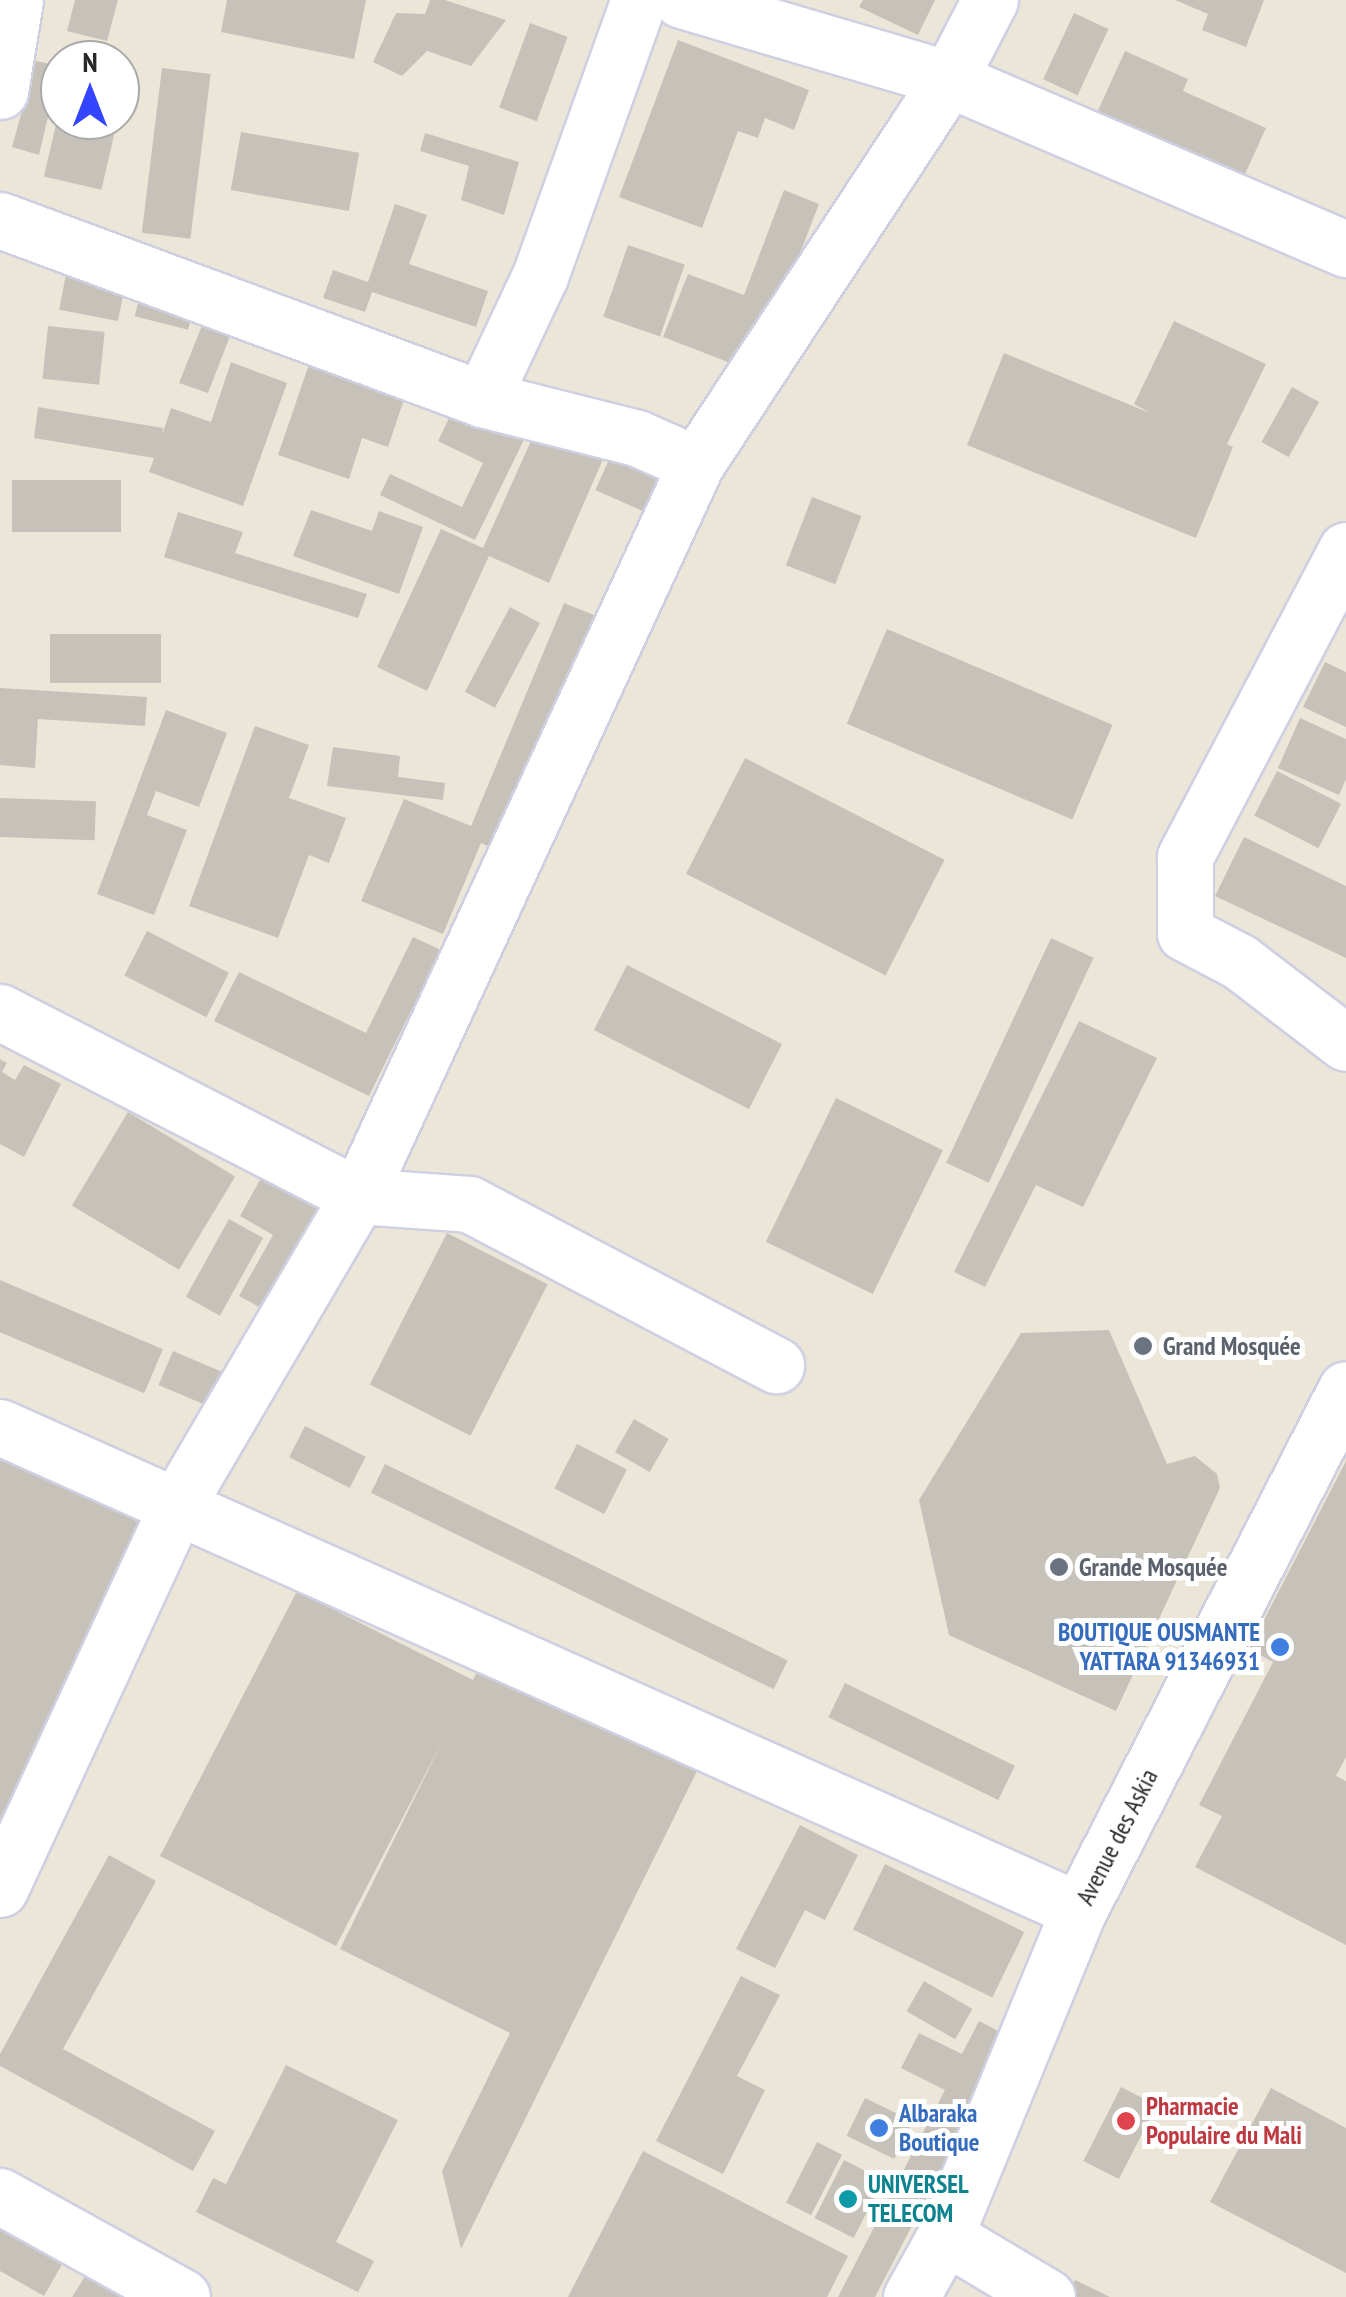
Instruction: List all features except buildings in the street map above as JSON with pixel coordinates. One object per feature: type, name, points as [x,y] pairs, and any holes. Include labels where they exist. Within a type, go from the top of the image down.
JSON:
[{"type":"street","points":[[0,90],[15,0]]},
{"type":"street","points":[[482,399],[540,276],[640,0]]},
{"type":"street","points":[[680,0],[949,79],[1346,249]]},
{"type":"street","points":[[0,1889],[178,1503],[358,1196],[696,464],[949,79],[990,0]]},
{"type":"street","points":[[0,220],[482,399],[637,438],[696,464]]},
{"type":"street","points":[[1346,550],[1185,858],[1185,933],[1240,962],[1346,1043]]},
{"type":"street","points":[[0,1012],[358,1196],[469,1204],[776,1365]]},
{"type":"street","name":"Avenue des Askia","points":[[910,2297],[945,2236],[1079,1910],[1346,1388]]},
{"type":"street","points":[[0,1427],[178,1503],[1079,1910]]},
{"type":"street","points":[[0,2196],[182,2297]]},
{"type":"street","points":[[945,2236],[1048,2297]]},
{"type":"place","name":"Grand Mosquée","points":[[1143,1346]]},
{"type":"place","name":"Grande Mosquée","points":[[1059,1567]]},
{"type":"place","name":"BOUTIQUE OUSMANTE YATTARA 91346931","points":[[1280,1647]]},
{"type":"place","name":"Pharmacie Populaire du Mali","points":[[1126,2121]]},
{"type":"place","name":"Albaraka Boutique","points":[[879,2128]]},
{"type":"place","name":"UNIVERSEL TELECOM","points":[[848,2199]]}]
